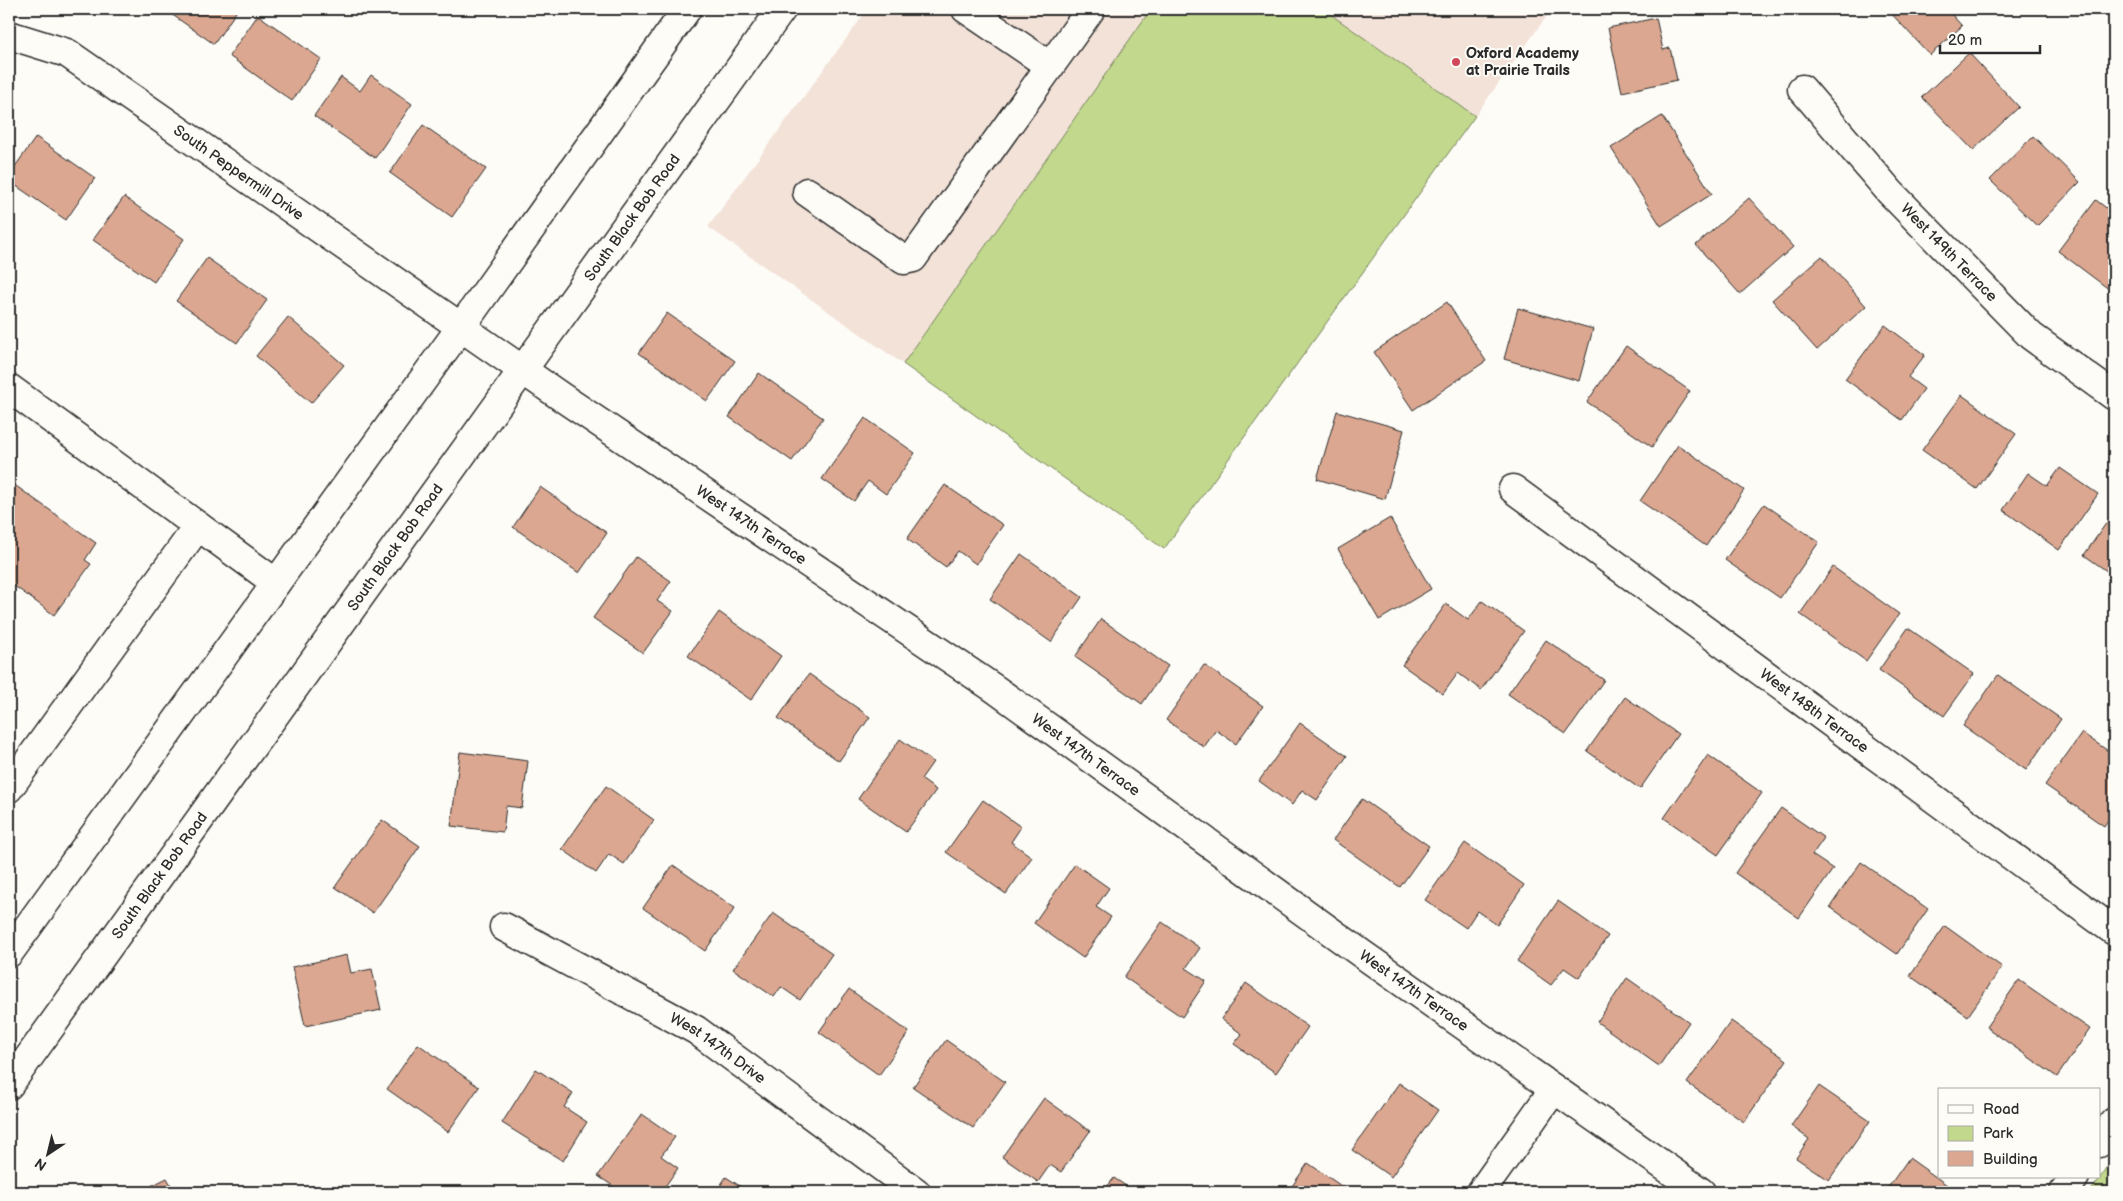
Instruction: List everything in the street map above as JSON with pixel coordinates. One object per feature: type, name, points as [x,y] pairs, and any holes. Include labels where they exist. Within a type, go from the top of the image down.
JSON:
[{"type":"street","points":[[9,953],[461,327],[687,9]]},
{"type":"street","name":"South Black Bob Road","points":[[9,1086],[782,9]]},
{"type":"street","points":[[966,9],[1050,66]]},
{"type":"street","points":[[807,192],[904,260],[912,258],[1050,66],[1086,10]]},
{"type":"street","name":"South Peppermill Drive","points":[[9,35],[67,53],[461,327]]},
{"type":"street","name":"West 149th Terrace","points":[[1802,89],[1890,192],[2031,336],[2114,396]]},
{"type":"street","name":"West 147th Terrace","points":[[461,327],[995,688],[1362,954],[1702,1192]]},
{"type":"street","points":[[9,388],[276,583]]},
{"type":"street","name":"West 148th Terrace","points":[[1513,489],[2114,932]]},
{"type":"street","points":[[9,788],[198,526]]},
{"type":"street","name":"West 147th Drive","points":[[504,927],[696,1030],[916,1192]]},
{"type":"street","points":[[1481,1192],[1554,1089]]},
{"type":"street","points":[[2100,1142],[2114,1122]]},
{"type":"street","points":[[2064,1192],[2074,1178]]},
{"type":"shaded area","points":[[868,9],[1151,9],[903,364],[708,227]]},
{"type":"shaded area","name":"Oxford Academy at Prairie Trails","points":[[1323,9],[1552,9],[1475,116]]},
{"type":"green space","points":[[1151,9],[1323,9],[1475,116],[1164,549],[903,364]]},
{"type":"green space","points":[[2114,1158],[2114,1192],[2090,1192]]},
{"type":"building","points":[[164,9],[238,9],[214,44]]},
{"type":"building","points":[[1887,9],[1959,9],[1952,15],[1962,26],[1930,55]]},
{"type":"building","points":[[258,15],[321,59],[292,101],[229,56]]},
{"type":"building","points":[[1656,18],[1663,50],[1670,48],[1677,80],[1622,92],[1608,28]]},
{"type":"building","points":[[1969,53],[2019,107],[1973,150],[1922,97]]},
{"type":"building","points":[[371,75],[412,104],[375,158],[314,116],[341,77],[360,91]]},
{"type":"building","points":[[1662,116],[1712,194],[1661,226],[1611,148]]},
{"type":"building","points":[[423,125],[486,169],[452,217],[390,173]]},
{"type":"building","points":[[2033,136],[2080,182],[2037,226],[1990,180]]},
{"type":"building","points":[[36,137],[95,178],[66,220],[9,181],[9,175]]},
{"type":"building","points":[[124,197],[184,239],[154,282],[93,240]]},
{"type":"building","points":[[1749,198],[1793,247],[1740,294],[1696,245]]},
{"type":"building","points":[[2096,200],[2114,214],[2114,293],[2058,251]]},
{"type":"building","points":[[1822,256],[1866,306],[1817,350],[1772,300]]},
{"type":"building","points":[[207,258],[267,300],[237,343],[176,301]]},
{"type":"building","points":[[1447,302],[1486,361],[1413,410],[1374,352]]},
{"type":"building","points":[[1518,308],[1593,329],[1579,381],[1504,359]]},
{"type":"building","points":[[667,313],[735,361],[707,401],[639,353]]},
{"type":"building","points":[[288,317],[344,365],[311,403],[256,356]]},
{"type":"building","points":[[1885,325],[1925,355],[1908,377],[1924,389],[1902,420],[1845,379]]},
{"type":"building","points":[[1626,346],[1690,391],[1652,447],[1587,402]]},
{"type":"building","points":[[759,373],[823,418],[792,461],[729,417]]},
{"type":"building","points":[[1962,395],[2016,434],[1977,489],[1922,450]]},
{"type":"building","points":[[1337,411],[1404,430],[1385,499],[1317,479]]},
{"type":"building","points":[[865,418],[915,453],[886,494],[868,481],[854,501],[822,479]]},
{"type":"building","points":[[1678,445],[1744,490],[1706,546],[1640,501]]},
{"type":"building","points":[[2060,468],[2098,494],[2059,550],[2003,510],[2028,473],[2047,486]]},
{"type":"building","points":[[9,481],[96,543],[85,560],[91,564],[54,615],[9,582]]},
{"type":"building","points":[[945,485],[1003,525],[976,564],[958,551],[946,567],[907,539]]},
{"type":"building","points":[[540,487],[607,533],[579,573],[513,527]]},
{"type":"building","points":[[1764,504],[1819,542],[1780,598],[1725,560]]},
{"type":"building","points":[[2114,512],[2114,576],[2084,555]]},
{"type":"building","points":[[1390,518],[1431,589],[1379,620],[1338,549]]},
{"type":"building","points":[[1021,554],[1082,597],[1051,642],[990,599]]},
{"type":"building","points":[[636,557],[671,581],[657,601],[673,611],[643,653],[593,618]]},
{"type":"building","points":[[1833,567],[1899,614],[1866,661],[1800,614]]},
{"type":"building","points":[[1482,601],[1524,631],[1481,690],[1458,673],[1443,694],[1402,665],[1446,604],[1468,620]]},
{"type":"building","points":[[719,612],[781,656],[751,700],[688,656]]},
{"type":"building","points":[[1101,619],[1168,666],[1142,704],[1075,657]]},
{"type":"building","points":[[1908,628],[1974,674],[1944,716],[1879,670]]},
{"type":"building","points":[[1546,640],[1604,680],[1566,734],[1508,694]]},
{"type":"building","points":[[1204,665],[1263,706],[1236,744],[1216,730],[1204,747],[1166,720]]},
{"type":"building","points":[[809,674],[870,717],[839,761],[778,718]]},
{"type":"building","points":[[1998,675],[2061,719],[2026,770],[1963,726]]},
{"type":"building","points":[[1625,697],[1678,734],[1640,789],[1587,751]]},
{"type":"building","points":[[1300,723],[1347,756],[1317,800],[1302,790],[1292,805],[1259,781]]},
{"type":"building","points":[[2082,733],[2114,755],[2114,811],[2104,826],[2045,785]]},
{"type":"building","points":[[900,739],[933,762],[921,779],[936,790],[906,832],[858,799]]},
{"type":"building","points":[[460,752],[528,761],[522,808],[506,806],[503,832],[451,826]]},
{"type":"building","points":[[1708,755],[1762,793],[1718,855],[1664,818]]},
{"type":"building","points":[[606,786],[654,820],[624,864],[609,854],[596,873],[562,849]]},
{"type":"building","points":[[1362,799],[1429,846],[1400,887],[1333,840]]},
{"type":"building","points":[[983,800],[1021,827],[1011,842],[1032,857],[1006,894],[946,852]]},
{"type":"building","points":[[1781,808],[1824,838],[1812,855],[1833,869],[1799,918],[1735,873]]},
{"type":"building","points":[[382,820],[420,846],[373,913],[335,887]]},
{"type":"building","points":[[1465,843],[1524,885],[1497,925],[1477,911],[1466,928],[1425,900]]},
{"type":"building","points":[[1861,862],[1928,909],[1897,954],[1830,907]]},
{"type":"building","points":[[1075,864],[1109,888],[1096,907],[1111,917],[1083,958],[1034,923]]},
{"type":"building","points":[[673,865],[735,908],[705,951],[643,908]]},
{"type":"building","points":[[1558,901],[1608,936],[1579,978],[1564,968],[1551,985],[1517,961]]},
{"type":"building","points":[[773,913],[832,954],[800,1000],[781,987],[774,997],[733,969]]},
{"type":"building","points":[[1162,922],[1200,948],[1186,968],[1206,981],[1182,1017],[1124,977]]},
{"type":"building","points":[[1945,926],[2002,967],[1968,1016],[1910,976]]},
{"type":"building","points":[[347,955],[351,973],[372,969],[381,1010],[305,1026],[292,967]]},
{"type":"building","points":[[1627,978],[1689,1022],[1659,1066],[1597,1022]]},
{"type":"building","points":[[2019,980],[2090,1029],[2057,1077],[1986,1027]]},
{"type":"building","points":[[1246,983],[1308,1027],[1276,1073],[1234,1044],[1242,1034],[1221,1019]]},
{"type":"building","points":[[849,989],[909,1032],[879,1075],[819,1032]]},
{"type":"building","points":[[1731,1021],[1787,1060],[1744,1122],[1687,1083]]},
{"type":"building","points":[[946,1040],[1005,1082],[973,1128],[913,1087]]},
{"type":"building","points":[[418,1044],[479,1087],[448,1132],[387,1089]]},
{"type":"building","points":[[536,1069],[573,1093],[564,1107],[587,1122],[563,1161],[502,1123]]},
{"type":"building","points":[[1399,1083],[1438,1110],[1391,1177],[1352,1150]]},
{"type":"building","points":[[1819,1086],[1870,1121],[1829,1180],[1796,1158],[1809,1139],[1791,1126]]},
{"type":"building","points":[[1044,1098],[1090,1131],[1061,1172],[1050,1165],[1038,1182],[1002,1157]]},
{"type":"building","points":[[642,1114],[675,1137],[661,1156],[678,1168],[661,1192],[622,1192],[598,1176]]},
{"type":"building","points":[[1909,1158],[1957,1192],[1885,1192]]},
{"type":"building","points":[[1308,1163],[1347,1190],[1345,1192],[1288,1192]]},
{"type":"building","points":[[726,1177],[749,1192],[716,1192]]},
{"type":"building","points":[[167,1178],[175,1192],[139,1192]]},
{"type":"building","points":[[1114,1178],[1135,1192],[1103,1192]]},
{"type":"place","name":"Oxford Academy at Prairie Trails","points":[[1456,62]]}]
